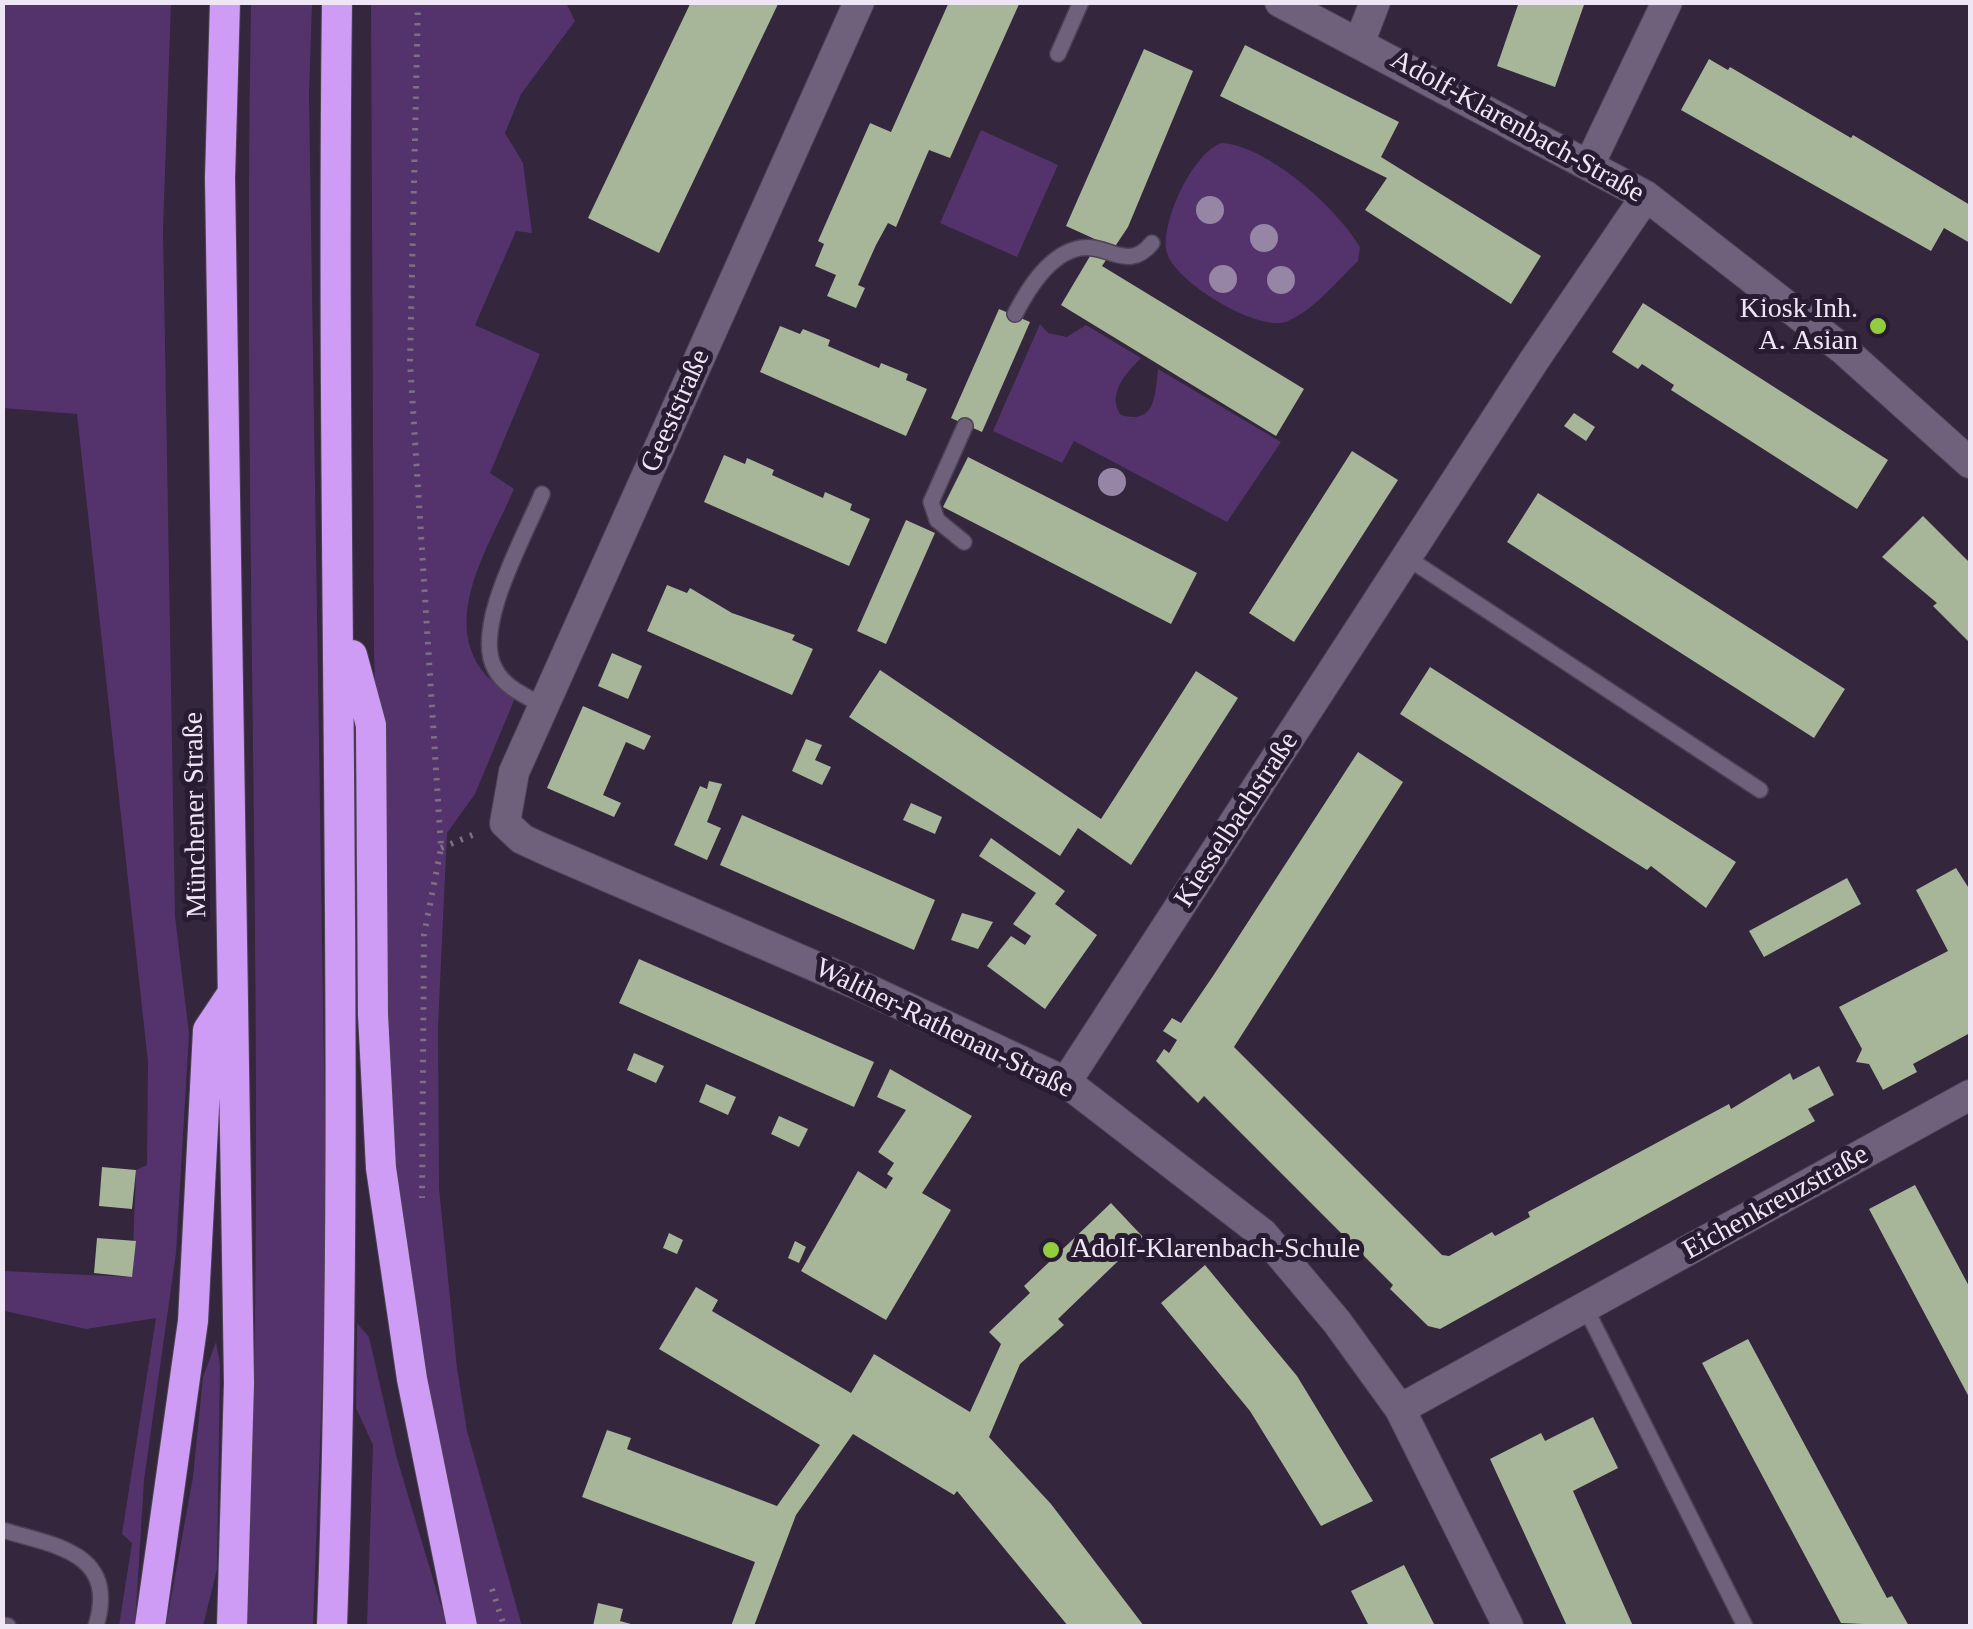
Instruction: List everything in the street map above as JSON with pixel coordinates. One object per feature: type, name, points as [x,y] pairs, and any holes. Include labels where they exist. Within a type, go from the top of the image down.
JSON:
[{"type":"highway","name":"Münchener Straße","points":[[226,2],[220,218],[239,1400],[232,1626]]},
{"type":"highway","points":[[332,1626],[344,1161],[341,616],[334,350],[337,2]]},
{"type":"highway","points":[[341,616],[371,724],[373,1015],[380,1168],[412,1380],[462,1626]]},
{"type":"highway","points":[[150,1626],[193,1321],[208,1030],[232,994]]},
{"type":"street","name":"Geeststraße","points":[[505,823],[514,772],[859,2]]},
{"type":"street","name":"Adolf-Klarenbach-Straße","points":[[1280,2],[1360,41],[1646,196],[1845,351],[1970,463]]},
{"type":"street","points":[[1360,41],[1375,2]]},
{"type":"street","points":[[1590,163],[1667,2]]},
{"type":"street","name":"Kiesselbachstraße","points":[[1066,1082],[1535,358],[1646,196]]},
{"type":"street","name":"Walther-Rathenau-Straße","points":[[505,823],[522,838],[1066,1082],[1263,1234],[1337,1322],[1400,1409],[1508,1626]]},
{"type":"street","name":"Eichenkreuzstraße","points":[[1400,1409],[1969,1099]]},
{"type":"lane","points":[[1058,54],[1081,2]]},
{"type":"lane","points":[[1015,314],[1048,267],[1072,250],[1089,248],[1124,258],[1140,254],[1152,243]]},
{"type":"lane","points":[[964,542],[937,520],[931,502],[965,426]]},
{"type":"lane","points":[[542,494],[490,619],[489,646],[494,668],[512,689],[544,706]]},
{"type":"lane","points":[[1408,559],[1760,790]]},
{"type":"lane","points":[[1586,1309],[1745,1626]]},
{"type":"lane","points":[[2,1530],[66,1548],[90,1564],[100,1586],[96,1626]]},
{"type":"path","points":[[418,2],[410,362],[441,848],[424,935],[424,1218]]},
{"type":"path","points":[[489,1576],[504,1626]]},
{"type":"shaded area","points":[[312,2],[309,95],[327,1260],[313,1626],[247,1626],[256,1220],[249,409],[251,3]]},
{"type":"shaded area","points":[[2,3],[171,3],[163,229],[175,916],[189,1034],[176,1253],[144,1480],[135,1626],[119,1626],[132,1543],[122,1534],[156,1318],[86,1329],[5,1311],[3,1271],[132,1277],[136,1170],[147,1165],[148,1062],[77,414],[3,408]]},
{"type":"shaded area","points":[[371,3],[566,3],[575,21],[521,94],[505,133],[523,163],[532,233],[516,231],[475,325],[540,354],[490,473],[514,489],[483,556],[468,605],[467,629],[472,652],[487,677],[515,698],[475,794],[447,833],[438,1026],[439,1188],[457,1368],[467,1431],[522,1626],[475,1626],[443,1504],[397,1217],[380,872],[374,648]]},
{"type":"shaded area","points":[[981,130],[1058,165],[1017,257],[940,223]]},
{"type":"shaded area","points":[[1222,143],[1260,155],[1300,182],[1335,215],[1360,247],[1358,261],[1316,302],[1288,321],[1258,320],[1220,303],[1185,278],[1167,253],[1168,225],[1181,190],[1200,160]]},
{"type":"shaded area","points":[[1040,324],[1048,333],[1067,337],[1086,325],[1141,358],[1117,392],[1121,415],[1141,416],[1152,406],[1158,369],[1281,442],[1227,522],[1074,441],[1062,463],[993,431]]},
{"type":"shaded area","points":[[357,1323],[369,1337],[396,1455],[447,1626],[367,1626],[373,1445],[356,1408]]},
{"type":"shaded area","points":[[216,1342],[220,1365],[217,1569],[203,1626],[166,1626],[193,1477],[203,1377]]},
{"type":"building","points":[[691,2],[779,2],[659,253],[588,218]]},
{"type":"building","points":[[949,2],[1020,2],[950,158],[929,150],[896,227],[888,223],[876,245],[858,285],[865,288],[856,308],[827,296],[836,275],[815,266],[824,244],[818,241],[870,123],[891,132]]},
{"type":"building","points":[[1519,2],[1585,2],[1555,87],[1497,66]]},
{"type":"building","points":[[1245,45],[1399,122],[1381,157],[1541,256],[1511,304],[1365,210],[1387,178],[1220,96]]},
{"type":"building","points":[[1144,49],[1193,71],[1128,227],[1102,266],[1304,389],[1276,436],[1061,305],[1099,241],[1066,226]]},
{"type":"building","points":[[1709,59],[1728,70],[1730,67],[1851,138],[1853,135],[1970,205],[1970,243],[1944,228],[1931,251],[1681,110]]},
{"type":"building","points":[[1643,303],[1888,460],[1857,509],[1671,390],[1674,385],[1642,364],[1638,369],[1612,352]]},
{"type":"building","points":[[999,309],[1030,322],[982,432],[951,418]]},
{"type":"building","points":[[780,326],[800,334],[803,329],[830,340],[828,346],[879,368],[881,363],[908,374],[906,380],[927,389],[906,436],[760,372]]},
{"type":"building","points":[[1574,413],[1595,427],[1586,441],[1564,426]]},
{"type":"building","points":[[1352,451],[1398,480],[1294,642],[1249,613]]},
{"type":"building","points":[[724,455],[745,464],[747,458],[774,470],[772,475],[823,498],[825,492],[852,504],[850,510],[870,519],[849,566],[704,502]]},
{"type":"building","points":[[968,457],[1197,573],[1171,624],[943,507]]},
{"type":"building","points":[[1538,493],[1845,689],[1814,738],[1507,542]]},
{"type":"building","points":[[1923,516],[1970,563],[1970,643],[1933,606],[1937,603],[1882,557]]},
{"type":"building","points":[[906,520],[935,533],[886,644],[857,631]]},
{"type":"building","points":[[667,585],[687,593],[690,588],[732,613],[795,635],[792,640],[813,649],[792,695],[647,631]]},
{"type":"building","points":[[612,653],[642,666],[628,699],[598,686]]},
{"type":"building","points":[[1430,667],[1736,862],[1706,908],[1651,866],[1647,870],[1400,714]]},
{"type":"building","points":[[880,670],[1101,819],[1196,671],[1238,698],[1131,865],[1078,828],[1060,856],[849,717]]},
{"type":"building","points":[[583,706],[651,736],[644,750],[626,742],[603,795],[621,803],[614,817],[547,788]]},
{"type":"building","points":[[806,739],[822,745],[815,760],[831,767],[822,785],[792,771]]},
{"type":"building","points":[[1358,752],[1403,782],[1234,1047],[1442,1255],[1449,1256],[1492,1232],[1495,1236],[1530,1217],[1528,1212],[1729,1104],[1731,1109],[1790,1073],[1793,1080],[1819,1066],[1834,1095],[1808,1109],[1815,1121],[1440,1329],[1428,1326],[1390,1289],[1393,1285],[1204,1096],[1198,1103],[1156,1061],[1164,1049],[1169,1053],[1177,1040],[1163,1031],[1172,1018],[1181,1023]]},
{"type":"building","points":[[709,781],[722,784],[707,822],[721,828],[707,860],[674,845],[700,786],[707,789]]},
{"type":"building","points":[[911,803],[942,817],[935,834],[903,820]]},
{"type":"building","points":[[742,815],[935,900],[914,950],[720,865]]},
{"type":"building","points":[[991,838],[1065,891],[1055,904],[1097,935],[1045,1009],[987,966],[1011,936],[1025,945],[1031,936],[1013,924],[1036,893],[979,856]]},
{"type":"building","points":[[1956,868],[1970,890],[1970,1033],[1913,1064],[1917,1072],[1883,1090],[1869,1064],[1856,1062],[1862,1049],[1839,1007],[1948,951],[1916,890]]},
{"type":"building","points":[[1847,878],[1861,904],[1764,957],[1749,931]]},
{"type":"building","points":[[962,913],[993,922],[978,949],[951,940]]},
{"type":"building","points":[[639,959],[874,1062],[854,1107],[619,1003]]},
{"type":"building","points":[[634,1053],[664,1066],[656,1083],[627,1070]]},
{"type":"building","points":[[890,1069],[972,1116],[922,1193],[951,1210],[886,1320],[801,1271],[858,1171],[886,1189],[893,1178],[887,1174],[894,1163],[878,1152],[906,1110],[877,1097]]},
{"type":"building","points":[[706,1084],[736,1097],[728,1115],[699,1102]]},
{"type":"building","points":[[779,1116],[808,1129],[799,1147],[771,1134]]},
{"type":"building","points":[[102,1167],[136,1170],[132,1209],[99,1206]]},
{"type":"building","points":[[1915,1185],[1970,1288],[1970,1399],[1869,1209]]},
{"type":"building","points":[[1111,1203],[1143,1237],[1058,1319],[1064,1325],[1020,1364],[989,1437],[1051,1504],[1144,1626],[1068,1626],[957,1491],[954,1495],[853,1434],[796,1515],[754,1626],[731,1626],[755,1562],[582,1497],[607,1430],[631,1438],[627,1449],[777,1506],[820,1445],[659,1349],[696,1287],[718,1300],[712,1311],[851,1393],[874,1354],[970,1412],[1001,1344],[989,1332],[1030,1293],[1024,1286]]},
{"type":"building","points":[[669,1233],[683,1240],[677,1254],[663,1248]]},
{"type":"building","points":[[97,1238],[136,1241],[132,1277],[94,1273]]},
{"type":"building","points":[[795,1241],[806,1247],[799,1263],[788,1258]]},
{"type":"building","points":[[1205,1265],[1297,1376],[1373,1501],[1321,1526],[1250,1411],[1161,1303]]},
{"type":"building","points":[[1748,1339],[1887,1598],[1892,1596],[1909,1626],[1841,1623],[1702,1363]]},
{"type":"building","points":[[1593,1417],[1618,1468],[1573,1491],[1633,1626],[1567,1626],[1490,1459],[1541,1433],[1545,1441]]},
{"type":"building","points":[[1404,1565],[1435,1626],[1369,1626],[1351,1591]]},
{"type":"building","points":[[598,1603],[623,1609],[620,1621],[638,1626],[593,1626]]},
{"type":"place","name":"Kiosk Inh. A. Asian","points":[[1878,326]]},
{"type":"place","name":"Adolf-Klarenbach-Schule","points":[[1051,1250]]}]
